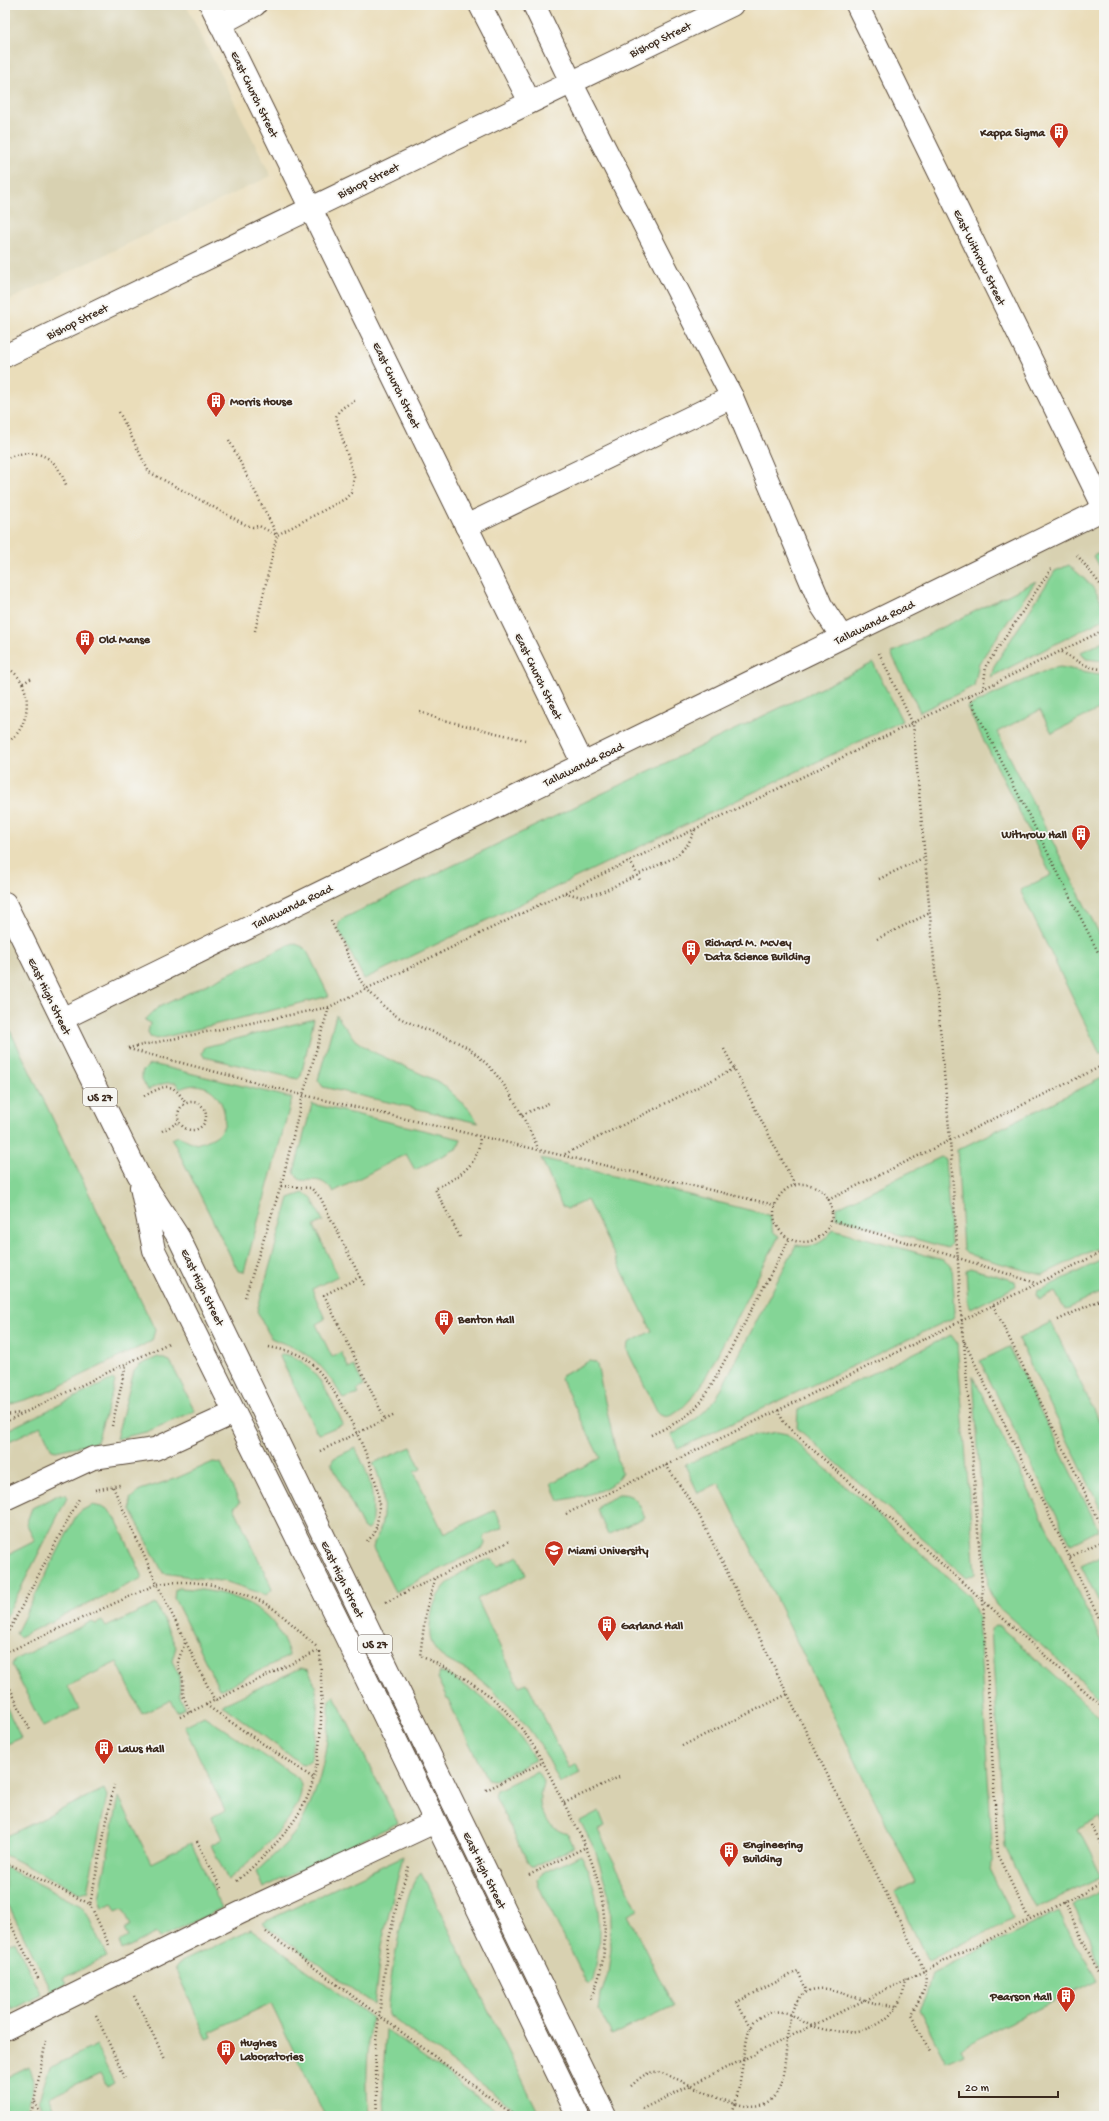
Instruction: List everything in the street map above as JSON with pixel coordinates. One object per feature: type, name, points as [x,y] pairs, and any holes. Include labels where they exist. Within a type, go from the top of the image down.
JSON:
[{"type":"main road","points":[[216,14],[254,5]]},
{"type":"main road","points":[[480,5],[530,102]]},
{"type":"main road","points":[[534,5],[571,82],[732,397],[821,605],[842,637]]},
{"type":"main road","name":"Bishop Street","points":[[5,356],[732,5]]},
{"type":"main road","name":"East Withrow Street","points":[[856,5],[1104,509]]},
{"type":"main road","name":"East Church Street","points":[[216,14],[583,764]]},
{"type":"main road","points":[[466,526],[732,397]]},
{"type":"main road","name":"Tallawanda Road","points":[[62,1019],[1104,509]]},
{"type":"main road","name":"East High Street","points":[[5,903],[138,1174],[179,1238],[605,2116]]},
{"type":"main road","name":"East High Street","points":[[138,1174],[154,1250],[578,2116]]},
{"type":"main road","points":[[5,1499],[93,1458],[155,1449],[234,1413]]},
{"type":"main road","points":[[5,2029],[240,1913],[435,1822]]},
{"type":"path","points":[[277,535],[345,499],[351,494],[354,477],[336,417],[338,412],[356,400]]},
{"type":"path","points":[[119,412],[149,472],[246,525],[253,527],[259,526],[277,535]]},
{"type":"path","points":[[229,440],[277,535],[255,631]]},
{"type":"path","points":[[5,459],[15,454],[30,452],[47,458],[57,466],[67,487]]},
{"type":"path","points":[[1077,555],[1104,590]]},
{"type":"path","points":[[983,690],[986,666],[1051,568]]},
{"type":"path","points":[[775,1205],[564,1154],[303,1095],[128,1048],[329,1007],[1062,652],[1104,630]]},
{"type":"path","points":[[1062,652],[1080,663],[1097,669],[1104,669]]},
{"type":"path","points":[[879,653],[913,724],[950,1140],[963,1339],[984,1600],[998,1856],[1002,1868],[1029,1919]]},
{"type":"path","points":[[5,667],[10,669],[23,683],[27,694],[25,715],[16,735],[5,743]]},
{"type":"path","points":[[23,683],[32,678]]},
{"type":"path","points":[[969,697],[1099,954]]},
{"type":"path","points":[[420,712],[439,719],[525,740]]},
{"type":"path","points":[[564,893],[582,897],[602,892],[681,852],[692,839],[695,830]]},
{"type":"path","points":[[879,880],[925,857]]},
{"type":"path","points":[[630,861],[641,882]]},
{"type":"path","points":[[877,939],[930,912]]},
{"type":"path","points":[[331,921],[366,989],[393,1014],[469,1049],[486,1064],[507,1088],[538,1148]]},
{"type":"path","points":[[245,1297],[281,1186],[303,1095],[329,1007]]},
{"type":"path","points":[[724,1049],[795,1185]]},
{"type":"path","points":[[828,1200],[1104,1065]]},
{"type":"path","points":[[564,1154],[734,1069]]},
{"type":"path","points":[[144,1096],[162,1087],[172,1086],[178,1090],[186,1104]]},
{"type":"path","points":[[192,1102],[201,1106],[206,1118],[202,1126],[194,1130],[186,1129],[179,1122],[178,1113],[186,1104],[192,1102]]},
{"type":"path","points":[[522,1115],[550,1102]]},
{"type":"path","points":[[162,1131],[179,1122]]},
{"type":"path","points":[[460,1237],[435,1188],[468,1168],[479,1151],[480,1136]]},
{"type":"path","points":[[795,1185],[815,1186],[828,1200],[832,1210],[828,1228],[815,1239],[807,1241],[790,1238],[782,1232],[776,1224],[774,1215],[775,1205],[779,1196],[786,1189],[795,1185]]},
{"type":"path","points":[[281,1186],[311,1188],[320,1197],[364,1285]]},
{"type":"path","points":[[831,1220],[958,1258],[1037,1284]]},
{"type":"path","points":[[651,1435],[683,1419],[698,1407],[709,1390],[790,1238]]},
{"type":"path","points":[[566,1514],[1104,1251]]},
{"type":"path","points":[[360,1277],[324,1295],[385,1419]]},
{"type":"path","points":[[1058,1320],[1104,1298]]},
{"type":"path","points":[[993,1305],[1104,1530]]},
{"type":"path","points":[[963,1339],[1104,1628]]},
{"type":"path","points":[[5,1422],[172,1342]]},
{"type":"path","points":[[269,1347],[289,1351],[307,1360],[323,1375],[335,1392],[372,1470],[379,1504],[374,1534],[365,1542]]},
{"type":"path","points":[[106,1456],[126,1365]]},
{"type":"path","points":[[778,1410],[783,1421],[793,1432],[1104,1708]]},
{"type":"path","points":[[5,1415],[23,1413]]},
{"type":"path","points":[[320,1451],[395,1415]]},
{"type":"path","points":[[666,1465],[697,1512],[924,1970],[927,1978],[924,1989],[911,2014],[930,2052]]},
{"type":"path","points":[[90,1492],[113,1487],[157,1584],[215,1701]]},
{"type":"path","points":[[5,1638],[72,1509],[83,1493]]},
{"type":"path","points":[[1070,1557],[1104,1540]]},
{"type":"path","points":[[392,1599],[510,1541]]},
{"type":"path","points":[[435,1579],[426,1610],[420,1656],[453,1671],[481,1689],[508,1712],[527,1734],[544,1762],[586,1847],[595,1870],[602,1901],[605,1942],[598,1984],[590,2000]]},
{"type":"path","points":[[5,1653],[157,1584],[175,1581],[197,1582],[232,1590],[265,1603],[320,1650],[322,1701],[321,1729],[313,1778],[303,1807],[284,1835],[259,1861],[224,1893]]},
{"type":"path","points":[[186,1642],[178,1660],[178,1668],[183,1678],[184,1695],[190,1713]]},
{"type":"path","points":[[180,1717],[320,1650]]},
{"type":"path","points":[[5,1678],[31,1732]]},
{"type":"path","points":[[682,1746],[788,1694]]},
{"type":"path","points":[[206,1705],[313,1778]]},
{"type":"path","points":[[486,1790],[544,1762]]},
{"type":"path","points":[[564,1803],[619,1777]]},
{"type":"path","points":[[5,1862],[90,1904],[114,1785]]},
{"type":"path","points":[[1091,1825],[1104,1850]]},
{"type":"path","points":[[197,1841],[224,1893],[240,1913],[514,2116]]},
{"type":"path","points":[[529,1875],[586,1847]]},
{"type":"path","points":[[378,2116],[375,2049],[388,1944],[397,1904],[409,1867],[413,1862]]},
{"type":"path","points":[[642,2109],[907,1978],[1104,1883]]},
{"type":"path","points":[[1064,1902],[1101,1978]]},
{"type":"path","points":[[5,1913],[53,2005],[30,2116]]},
{"type":"path","points":[[751,2028],[737,2002],[764,1986],[798,1972],[808,1992]]},
{"type":"path","points":[[731,2116],[735,2104],[743,2059],[752,2024],[767,2013],[781,2011],[790,2014],[811,2026],[839,2033],[861,2031],[885,2019],[896,2006],[907,1978]]},
{"type":"path","points":[[84,1989],[125,2078]]},
{"type":"path","points":[[631,2086],[641,2076],[654,2072],[691,2085],[716,2098],[735,2104],[763,2104],[775,2095],[783,2078],[786,2038],[790,2014],[797,2001],[808,1992],[817,1989],[842,1991],[864,2000],[896,2006]]},
{"type":"path","points":[[34,2102],[41,2116]]},
{"type":"shaded area","points":[[5,5],[186,5],[271,176],[5,302]]},
{"type":"shaded area","name":"Miami University","points":[[1104,509],[1104,2116],[5,2116],[5,898],[64,1018]]},
{"type":"green space","points":[[1104,551],[1104,576],[1093,556]]},
{"type":"green space","points":[[1069,565],[1088,582],[1098,595],[1103,610],[1104,619],[991,677],[994,666],[1055,571]]},
{"type":"green space","points":[[1036,581],[979,663],[974,686],[920,712],[891,653]]},
{"type":"green space","points":[[1104,641],[1104,661],[1086,659],[1081,652]]},
{"type":"green space","points":[[873,663],[902,721],[364,979],[338,928],[342,919]]},
{"type":"green space","points":[[1060,667],[1104,675],[1104,707],[1052,733],[1040,710],[997,732],[1104,943],[1104,1050],[1100,1054],[1020,890],[1051,875],[967,707],[1049,669]]},
{"type":"green space","points":[[293,943],[303,947],[307,951],[329,996],[157,1039],[150,1037],[148,1032],[150,1023],[145,1020],[157,1008]]},
{"type":"green space","points":[[336,1015],[355,1040],[371,1051],[441,1083],[469,1109],[478,1123],[323,1087],[318,1080]]},
{"type":"green space","points":[[314,1019],[301,1076],[298,1079],[204,1057],[202,1053],[205,1047]]},
{"type":"green space","points":[[5,1020],[155,1330],[152,1341],[44,1394],[5,1406]]},
{"type":"green space","points":[[149,1065],[156,1065],[292,1098],[244,1272],[238,1271],[172,1139],[178,1136],[196,1144],[216,1136],[224,1126],[225,1119],[222,1106],[215,1094],[205,1087],[198,1085],[192,1085],[180,1089],[176,1083],[165,1083],[148,1090],[142,1079],[142,1072]]},
{"type":"green space","points":[[1104,1077],[1104,1245],[1042,1275],[967,1254],[963,1250],[957,1150]]},
{"type":"green space","points":[[312,1104],[461,1139],[458,1148],[415,1170],[406,1154],[333,1192],[322,1182],[315,1180],[300,1180],[294,1172]]},
{"type":"green space","points":[[941,1157],[945,1159],[951,1244],[948,1248],[836,1217],[836,1208]]},
{"type":"green space","points":[[541,1158],[769,1215],[773,1232],[779,1236],[702,1384],[683,1408],[676,1413],[670,1416],[664,1416],[658,1413],[627,1350],[628,1343],[652,1331],[587,1200],[567,1209],[562,1206]]},
{"type":"green space","points":[[303,1193],[311,1197],[323,1221],[314,1226],[338,1276],[312,1289],[325,1319],[316,1324],[332,1357],[341,1352],[349,1369],[354,1366],[364,1386],[357,1390],[359,1394],[343,1399],[331,1379],[315,1361],[299,1350],[271,1338],[257,1311],[289,1198]]},
{"type":"green space","points":[[833,1229],[943,1260],[952,1266],[955,1312],[953,1318],[678,1449],[671,1435],[696,1419],[717,1397],[796,1245],[807,1246],[817,1244],[826,1238]]},
{"type":"green space","points":[[1104,1259],[1104,1291],[1065,1310],[1055,1292],[1039,1300],[1037,1294],[1038,1291]]},
{"type":"green space","points":[[970,1268],[1015,1281],[1016,1286],[971,1309],[968,1304],[966,1270]]},
{"type":"green space","points":[[1051,1322],[1104,1431],[1104,1515],[1018,1339]]},
{"type":"green space","points":[[951,1335],[957,1343],[975,1574],[967,1578],[797,1428],[798,1410]]},
{"type":"green space","points":[[1009,1347],[1099,1530],[1071,1544],[980,1361]]},
{"type":"green space","points":[[281,1354],[292,1356],[302,1362],[320,1380],[343,1424],[319,1434],[316,1431],[280,1357]]},
{"type":"green space","points":[[158,1357],[170,1361],[195,1411],[146,1432],[116,1439],[134,1371],[140,1365]]},
{"type":"green space","points":[[589,1361],[595,1362],[597,1365],[618,1461],[622,1472],[617,1479],[603,1489],[586,1495],[559,1501],[551,1483],[600,1458],[560,1377]]},
{"type":"green space","points":[[973,1376],[1104,1644],[1104,1701],[996,1605],[988,1588]]},
{"type":"green space","points":[[113,1379],[115,1382],[97,1442],[56,1451],[52,1450],[41,1426],[5,1443],[5,1431]]},
{"type":"green space","points":[[777,1432],[787,1434],[969,1596],[978,1616],[993,1859],[989,1869],[1014,1918],[928,1961],[895,1892],[915,1882],[719,1483],[698,1493],[685,1465],[744,1438]]},
{"type":"green space","points":[[411,1447],[421,1469],[414,1472],[444,1534],[495,1510],[503,1527],[484,1536],[485,1544],[483,1548],[395,1592],[373,1548],[383,1519],[383,1494],[373,1463]]},
{"type":"green space","points":[[355,1448],[363,1464],[371,1489],[373,1507],[372,1522],[367,1530],[363,1527],[331,1463],[334,1458]]},
{"type":"green space","points":[[213,1462],[221,1463],[240,1503],[234,1507],[271,1586],[272,1590],[266,1595],[227,1582],[163,1573],[131,1510],[130,1499],[140,1490],[177,1478]]},
{"type":"green space","points":[[60,1494],[66,1495],[67,1498],[5,1619],[5,1556],[35,1541],[26,1524],[32,1508]]},
{"type":"green space","points":[[621,1494],[626,1494],[634,1498],[639,1504],[645,1517],[608,1535],[597,1510],[600,1504]]},
{"type":"green space","points":[[92,1505],[106,1508],[115,1517],[142,1575],[142,1578],[19,1637],[16,1633],[76,1516],[81,1511]]},
{"type":"green space","points":[[1104,1555],[1104,1612],[1081,1566]]},
{"type":"green space","points":[[518,1556],[526,1575],[477,1599],[519,1686],[527,1683],[569,1768],[576,1764],[580,1773],[560,1783],[540,1745],[516,1713],[477,1677],[446,1660],[438,1653],[430,1636],[432,1612],[436,1600],[448,1583],[466,1570],[488,1559],[492,1559],[498,1566]]},
{"type":"green space","points":[[178,1588],[223,1594],[251,1605],[263,1613],[274,1624],[282,1637],[289,1656],[222,1689],[219,1689],[174,1598],[175,1590]]},
{"type":"green space","points":[[156,1604],[176,1647],[172,1661],[179,1675],[180,1696],[185,1708],[177,1712],[171,1700],[142,1714],[117,1662],[68,1686],[79,1709],[43,1727],[12,1665],[14,1660],[92,1621],[95,1624],[102,1621],[106,1627]]},
{"type":"green space","points":[[998,1625],[1104,1720],[1104,1827],[1100,1818],[1078,1829],[1102,1876],[1035,1909],[1005,1848],[991,1629]]},
{"type":"green space","points":[[301,1668],[308,1670],[313,1680],[317,1702],[316,1726],[311,1760],[305,1764],[300,1763],[222,1705]]},
{"type":"green space","points":[[440,1672],[468,1687],[491,1705],[511,1725],[535,1760],[494,1780],[487,1779],[437,1678]]},
{"type":"green space","points":[[334,1695],[398,1823],[263,1888],[256,1872],[284,1846],[294,1834],[305,1816],[316,1790],[326,1748],[329,1702]]},
{"type":"green space","points":[[5,1704],[21,1738],[5,1745]]},
{"type":"green space","points":[[204,1716],[298,1778],[301,1789],[298,1803],[289,1818],[277,1833],[228,1880],[211,1845],[222,1839],[212,1817],[225,1810],[184,1726]]},
{"type":"green space","points":[[537,1771],[543,1782],[540,1802],[543,1814],[546,1820],[556,1829],[568,1834],[574,1847],[535,1866],[531,1866],[528,1863],[495,1797],[497,1790]]},
{"type":"green space","points":[[104,1789],[107,1796],[87,1891],[81,1893],[5,1855],[5,1837]]},
{"type":"green space","points":[[119,1797],[151,1863],[191,1843],[222,1908],[160,1938],[157,1933],[122,1950],[119,1942],[128,1937],[124,1929],[131,1925],[123,1909],[116,1912],[112,1904],[102,1909],[99,1899]]},
{"type":"green space","points":[[599,1811],[605,1826],[598,1830],[638,1910],[628,1915],[673,2006],[612,2035],[599,2010],[601,1995],[608,1973],[611,1948],[609,1895],[595,1850],[580,1821]]},
{"type":"green space","points":[[581,1855],[591,1878],[599,1918],[597,1956],[593,1980],[590,1984],[586,1982],[538,1885],[537,1878],[540,1875]]},
{"type":"green space","points":[[403,1856],[381,1946],[374,2005],[262,1923]]},
{"type":"green space","points":[[5,1867],[81,1906],[87,1914],[107,1957],[63,1978],[66,1984],[51,1991],[9,1906],[5,1908]]},
{"type":"green space","points":[[421,1872],[540,2116],[524,2116],[388,2015],[391,1979],[397,1943],[408,1896]]},
{"type":"green space","points":[[1104,1890],[1104,1974],[1095,1955],[1090,1937],[1073,1905]]},
{"type":"green space","points":[[1059,1911],[1075,1945],[1086,1959],[1097,1980],[961,2047],[964,2054],[946,2062],[919,2009],[926,1996],[932,1973]]},
{"type":"green space","points":[[251,1929],[372,2018],[367,2067],[369,2116],[325,2116],[271,2004],[210,2033],[212,2037],[207,2039],[175,1968],[179,1963]]},
{"type":"green space","points":[[15,1941],[41,1995],[12,2010],[9,2003],[5,2002],[5,1946]]},
{"type":"green space","points":[[386,2029],[503,2116],[385,2116],[383,2077]]},
{"type":"green space","points":[[96,2045],[114,2083],[107,2087],[100,2073],[49,2097],[58,2116],[47,2116],[39,2100],[47,2075],[51,2068]]},
{"type":"green space","points":[[29,2066],[32,2072],[33,2085],[24,2116],[5,2116],[5,2078]]},
{"type":"place","name":"Kappa Sigma","points":[[1059,149]]},
{"type":"place","name":"Morris House","points":[[216,418]]},
{"type":"place","name":"Old Manse","points":[[85,656]]},
{"type":"place","name":"Withrow Hall","points":[[1081,851]]},
{"type":"place","name":"Richard M. McVey Data Science Building","points":[[691,966]]},
{"type":"place","name":"Benton Hall","points":[[444,1336]]},
{"type":"place","name":"Miami University","points":[[554,1567]]},
{"type":"place","name":"Garland Hall","points":[[607,1642]]},
{"type":"place","name":"Laws Hall","points":[[104,1765]]},
{"type":"place","name":"Engineering Building","points":[[729,1868]]},
{"type":"place","name":"Pearson Hall","points":[[1066,2013]]},
{"type":"place","name":"Hughes Laboratories","points":[[226,2066]]}]
